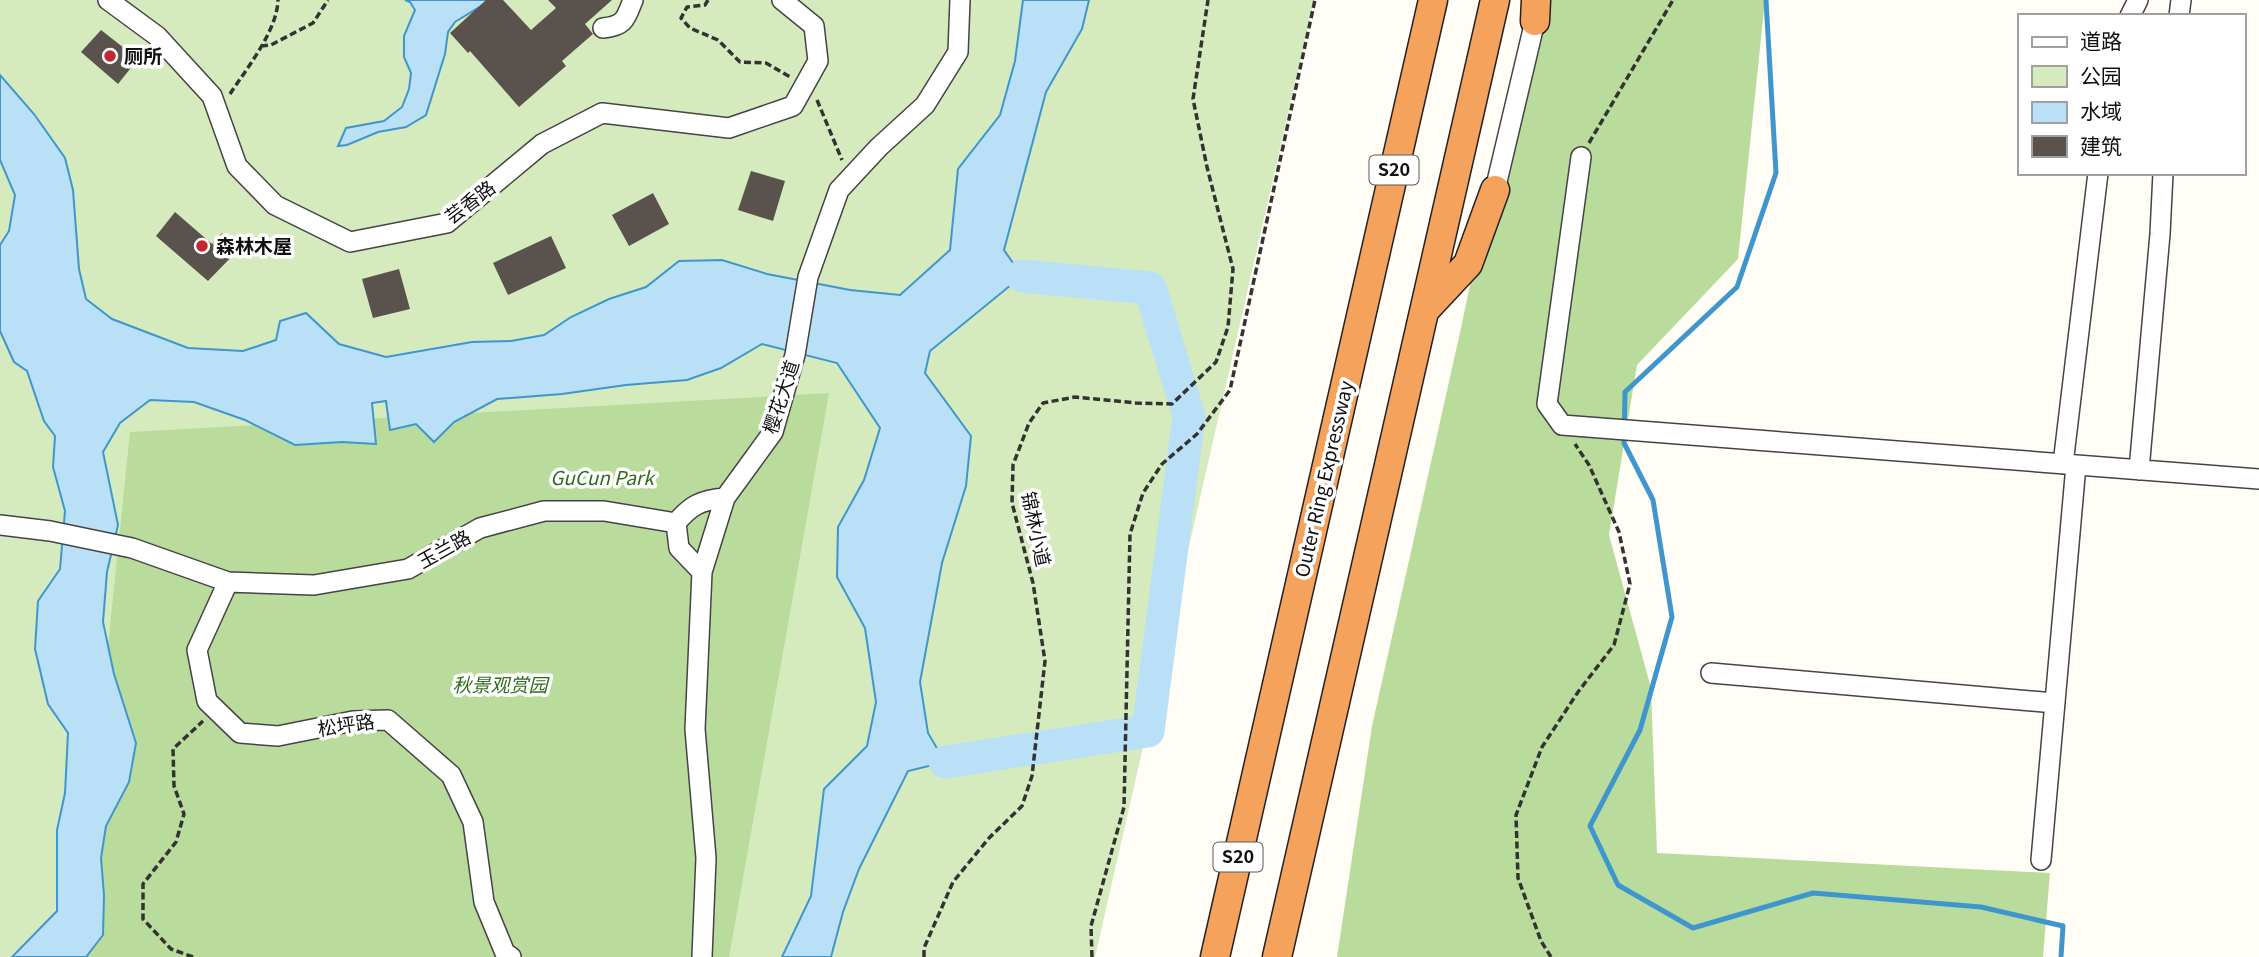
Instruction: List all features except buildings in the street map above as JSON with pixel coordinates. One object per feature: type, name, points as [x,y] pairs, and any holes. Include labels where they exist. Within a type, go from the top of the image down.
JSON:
[{"type":"highway","name":"Outer Ring Expressway","points":[[1215,957],[1433,0]]},
{"type":"highway","points":[[1277,957],[1495,0]]},
{"type":"highway","points":[[1424,310],[1468,264],[1496,190]]},
{"type":"highway","points":[[1283,929],[1290,957]]},
{"type":"street","name":"芸香路","points":[[108,0],[157,36],[212,96],[237,166],[275,205],[350,242],[447,223],[542,144],[602,113],[729,128],[793,106],[818,61],[814,26],[782,0]]},
{"type":"street","points":[[603,28],[615,27],[625,19],[633,0]]},
{"type":"street","name":"樱花大道","points":[[702,572],[725,498],[773,432],[795,355],[808,277],[839,190],[879,147],[925,105],[958,52],[960,0]]},
{"type":"street","points":[[1496,190],[1535,10]]},
{"type":"street","points":[[1581,157],[1547,404],[1562,425],[2259,479]]},
{"type":"street","points":[[2041,860],[2055,703],[2069,464],[2098,175]]},
{"type":"street","points":[[2133,470],[2160,234],[2163,175]]},
{"type":"street","points":[[702,957],[706,858],[695,729],[702,572],[679,548],[676,523],[688,508],[713,499],[725,498]]},
{"type":"street","name":"玉兰路","points":[[0,524],[132,548],[228,582],[314,585],[408,569],[480,528],[544,511],[604,511],[676,523]]},
{"type":"street","name":"松坪路","points":[[228,582],[197,650],[207,701],[240,733],[278,736],[353,721],[388,720],[451,775],[473,822],[484,902],[505,953],[511,957]]},
{"type":"street","points":[[1711,673],[2055,703]]},
{"type":"path","points":[[218,113],[261,46],[277,12],[278,0]]},
{"type":"path","points":[[261,46],[271,45],[313,23],[328,0]]},
{"type":"path","points":[[708,0],[705,5],[687,7],[681,18],[690,28],[718,40],[740,62],[766,63],[787,73],[802,90],[818,100],[850,178]]},
{"type":"path","name":"锦林小道","points":[[924,957],[924,947],[953,882],[989,838],[1022,806],[1032,776],[1045,662],[1033,583],[1012,503],[1013,465],[1029,423],[1043,403],[1075,397],[1172,404],[1216,362],[1228,327],[1233,269],[1193,99],[1208,0]]},
{"type":"path","points":[[1092,957],[1091,926],[1124,807],[1130,534],[1143,493],[1162,464],[1197,434],[1230,390],[1315,0]]},
{"type":"path","points":[[1581,157],[1674,0]]},
{"type":"path","points":[[1551,957],[1541,941],[1518,878],[1516,815],[1542,747],[1578,692],[1614,645],[1630,584],[1619,532],[1589,465],[1562,425]]},
{"type":"path","points":[[193,957],[171,949],[143,919],[143,884],[176,842],[184,814],[174,786],[173,749],[215,709]]},
{"type":"green space","name":"GuCun Park","points":[[0,0],[1314,0],[1095,957],[0,957]]},
{"type":"green space","points":[[1530,0],[1765,0],[1738,259],[1637,365],[1609,535],[1651,688],[1657,853],[2050,873],[2043,957],[1337,957],[1372,726],[1461,328]]},
{"type":"green space","name":"秋景观赏园","points":[[829,393],[729,957],[76,957],[130,432]]},
{"type":"water","points":[[405,0],[491,0],[455,22],[448,32],[445,54],[426,115],[406,127],[378,132],[338,146],[346,128],[384,121],[402,107],[409,89],[411,73],[404,57],[404,36],[415,10],[410,2]]},
{"type":"water","points":[[1023,0],[1089,0],[1082,29],[1046,92],[1004,250],[1022,276],[930,351],[925,373],[971,436],[966,486],[942,563],[920,682],[928,733],[945,762],[908,771],[859,869],[843,912],[831,957],[782,957],[811,896],[824,789],[867,746],[876,702],[865,628],[837,577],[838,527],[864,480],[880,428],[837,363],[762,344],[721,368],[687,380],[497,399],[454,422],[434,442],[416,424],[390,430],[386,401],[372,403],[376,444],[342,442],[295,445],[245,420],[194,402],[150,400],[120,423],[103,452],[118,525],[107,572],[103,622],[114,674],[136,743],[129,782],[106,826],[101,858],[103,935],[86,957],[12,957],[57,911],[57,830],[65,793],[68,733],[48,704],[35,649],[38,601],[60,569],[65,511],[53,467],[55,436],[44,421],[27,371],[14,362],[0,331],[0,245],[9,231],[15,195],[0,160],[0,75],[34,114],[65,158],[73,190],[79,269],[86,299],[112,319],[188,348],[243,351],[276,340],[280,321],[306,313],[339,344],[386,357],[472,342],[511,341],[544,335],[571,317],[609,299],[646,287],[679,261],[722,260],[767,274],[850,290],[900,295],[950,250],[958,169],[1000,115],[1015,61]]},
{"type":"waterway","points":[[1766,0],[1776,173],[1737,287],[1625,392],[1624,443],[1653,500],[1672,617],[1640,730],[1590,826],[1618,885],[1693,928],[1813,893],[1981,907],[2063,926],[2061,957]]},
{"type":"waterway","points":[[945,762],[1148,731],[1189,416],[1150,288],[1022,276]]},
{"type":"place","name":"厕所","points":[[110,56]]},
{"type":"place","name":"森林木屋","points":[[202,246]]}]
